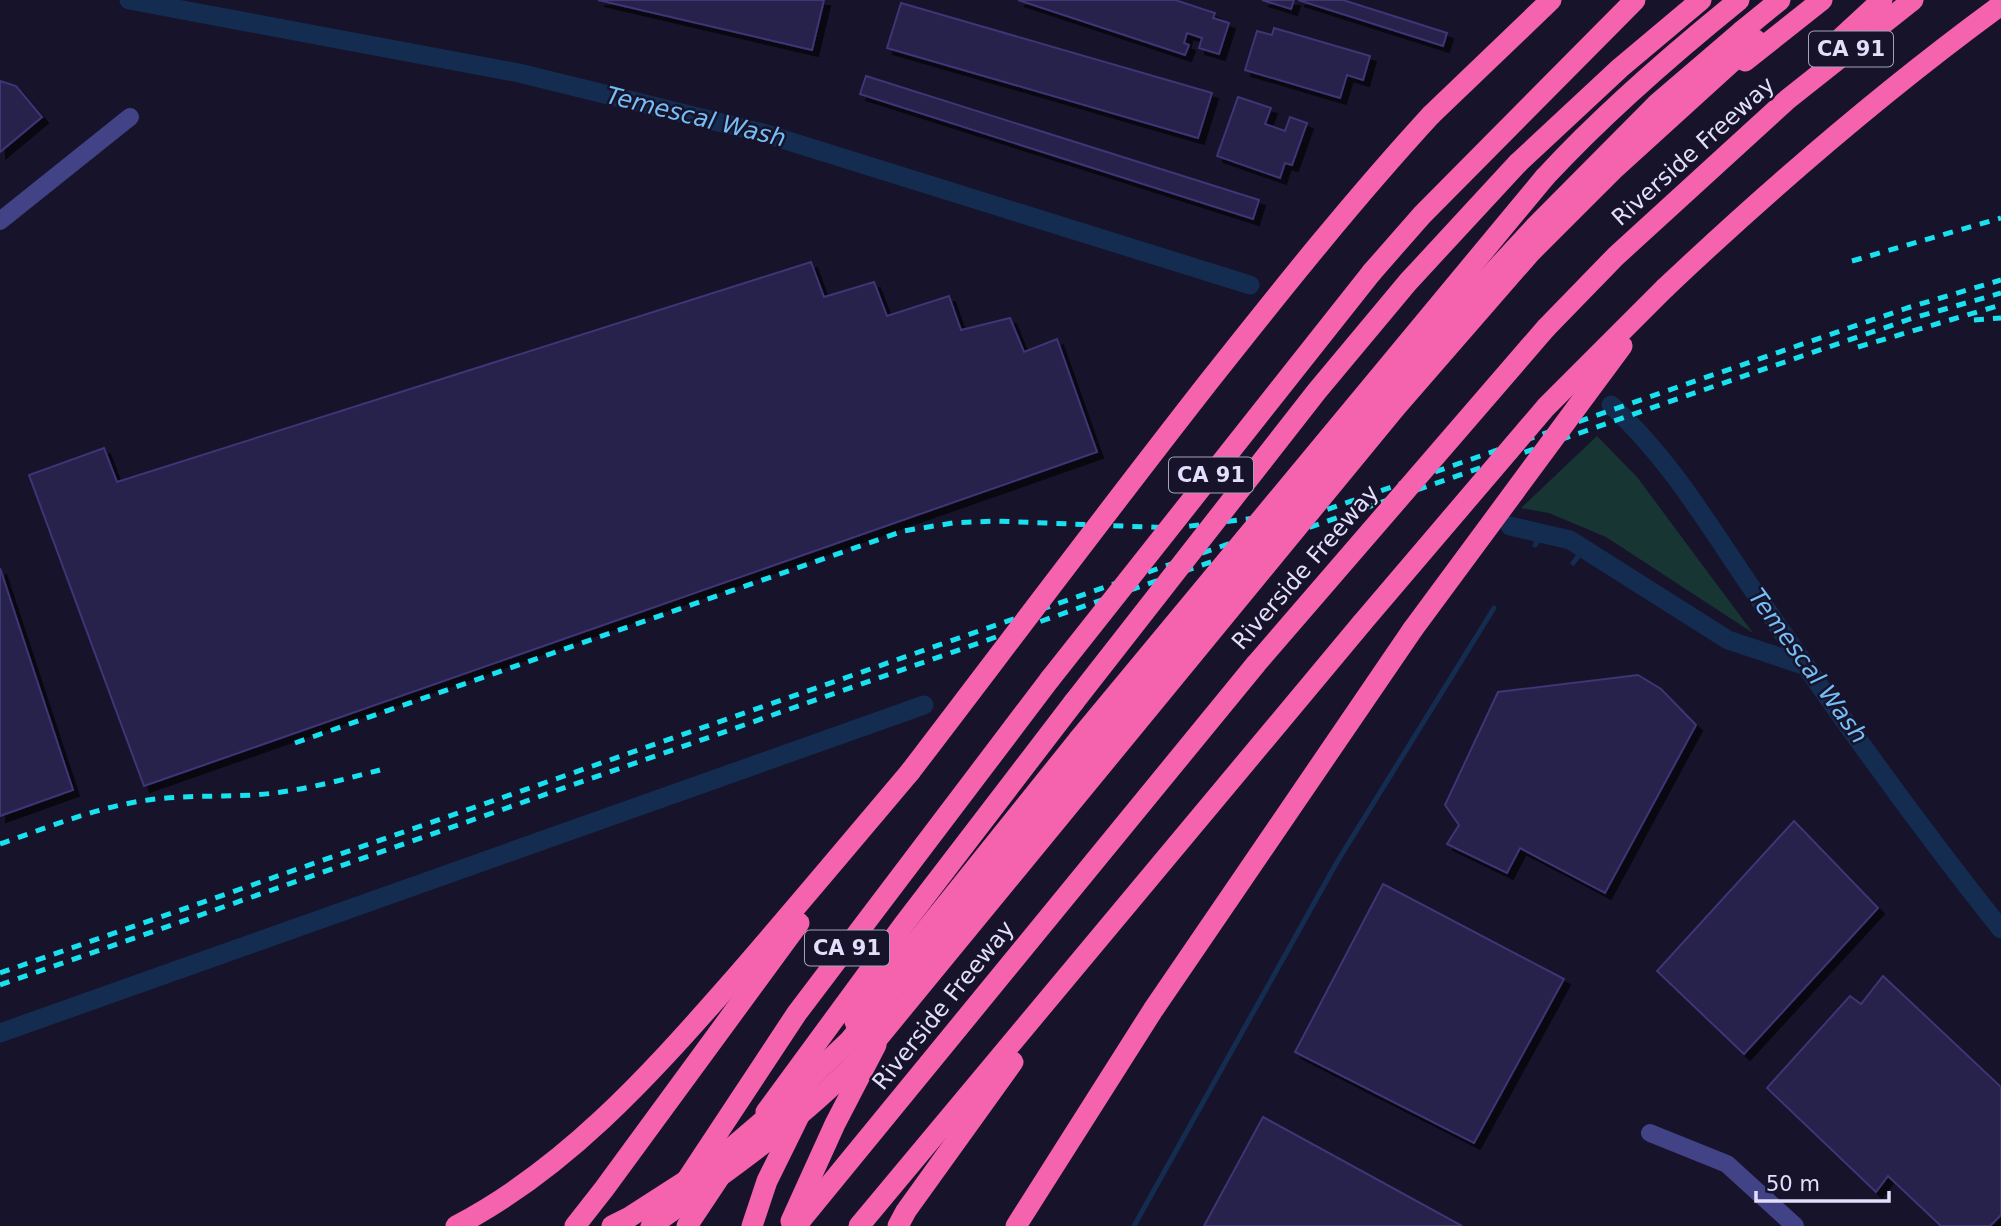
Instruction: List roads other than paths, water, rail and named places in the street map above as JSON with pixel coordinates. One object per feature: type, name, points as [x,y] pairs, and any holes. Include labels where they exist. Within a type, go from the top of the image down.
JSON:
[{"type":"highway","points":[[575,1226],[910,772],[1266,309],[1391,159],[1432,115],[1551,0]]},
{"type":"highway","name":"CA 91","points":[[656,1226],[797,1013],[1051,679],[1372,272],[1422,215],[1635,0]]},
{"type":"highway","points":[[687,1226],[731,1160],[904,924],[1073,702],[1358,341],[1408,282],[1518,163],[1620,68],[1701,0]]},
{"type":"highway","points":[[752,1226],[767,1181],[817,1080],[872,997],[1079,739],[1545,177],[1592,127],[1677,50],[1739,0]]},
{"type":"highway","points":[[650,1226],[766,1144],[852,1068],[1388,418],[1521,264],[1749,36],[1780,0]]},
{"type":"highway","points":[[612,1226],[715,1162],[785,1102],[850,1040],[1166,656],[1474,293],[1542,219],[1640,121],[1749,36],[1807,0]]},
{"type":"highway","points":[[789,1226],[835,1124],[875,1046],[907,994],[982,897],[1455,333],[1596,195],[1694,106],[1777,34],[1822,0]]},
{"type":"highway","points":[[1788,99],[1842,37],[1882,0]]},
{"type":"highway","name":"Riverside Freeway","points":[[796,1226],[1256,664],[1546,328],[1616,256],[1788,99],[1913,0]]},
{"type":"highway","points":[[859,1226],[1362,623],[1546,407],[1665,288],[1756,203],[1929,58],[2001,5]]},
{"type":"highway","points":[[1016,1226],[1153,1010],[1412,629],[1665,288]]},
{"type":"highway","points":[[456,1226],[511,1194],[569,1149],[622,1102],[760,950],[910,772]]},
{"type":"highway","points":[[898,1226],[906,1211],[1035,1032],[1196,824]]},
{"type":"street","points":[[0,221],[130,117]]},
{"type":"street","points":[[1650,1133],[1727,1164],[1795,1226]]},
{"type":"waterway","name":"Temescal Wash","points":[[129,0],[519,73],[763,133],[1250,285]]},
{"type":"waterway","name":"Temescal Wash","points":[[1611,405],[1674,475],[1849,727],[2001,929]]},
{"type":"waterway","points":[[1510,526],[1570,540],[1728,640],[1806,666]]},
{"type":"waterway","points":[[1535,545],[1544,533]]},
{"type":"waterway","points":[[1573,563],[1584,549]]},
{"type":"waterway","points":[[1134,1226],[1337,862],[1494,608]]},
{"type":"waterway","points":[[0,1033],[924,705]]},
{"type":"railway","points":[[1852,261],[2001,218]]},
{"type":"railway","points":[[0,973],[1675,388],[1907,308],[2001,280]]},
{"type":"railway","points":[[0,985],[1680,398],[1910,319],[2001,293]]},
{"type":"railway","points":[[1858,347],[2001,305]]},
{"type":"railway","points":[[1974,320],[2001,318]]},
{"type":"railway","points":[[295,743],[903,531],[953,523],[994,521],[1174,528],[1255,518],[1310,503]]},
{"type":"railway","points":[[0,844],[73,818],[129,803],[174,797],[270,794],[317,786],[380,770]]}]
